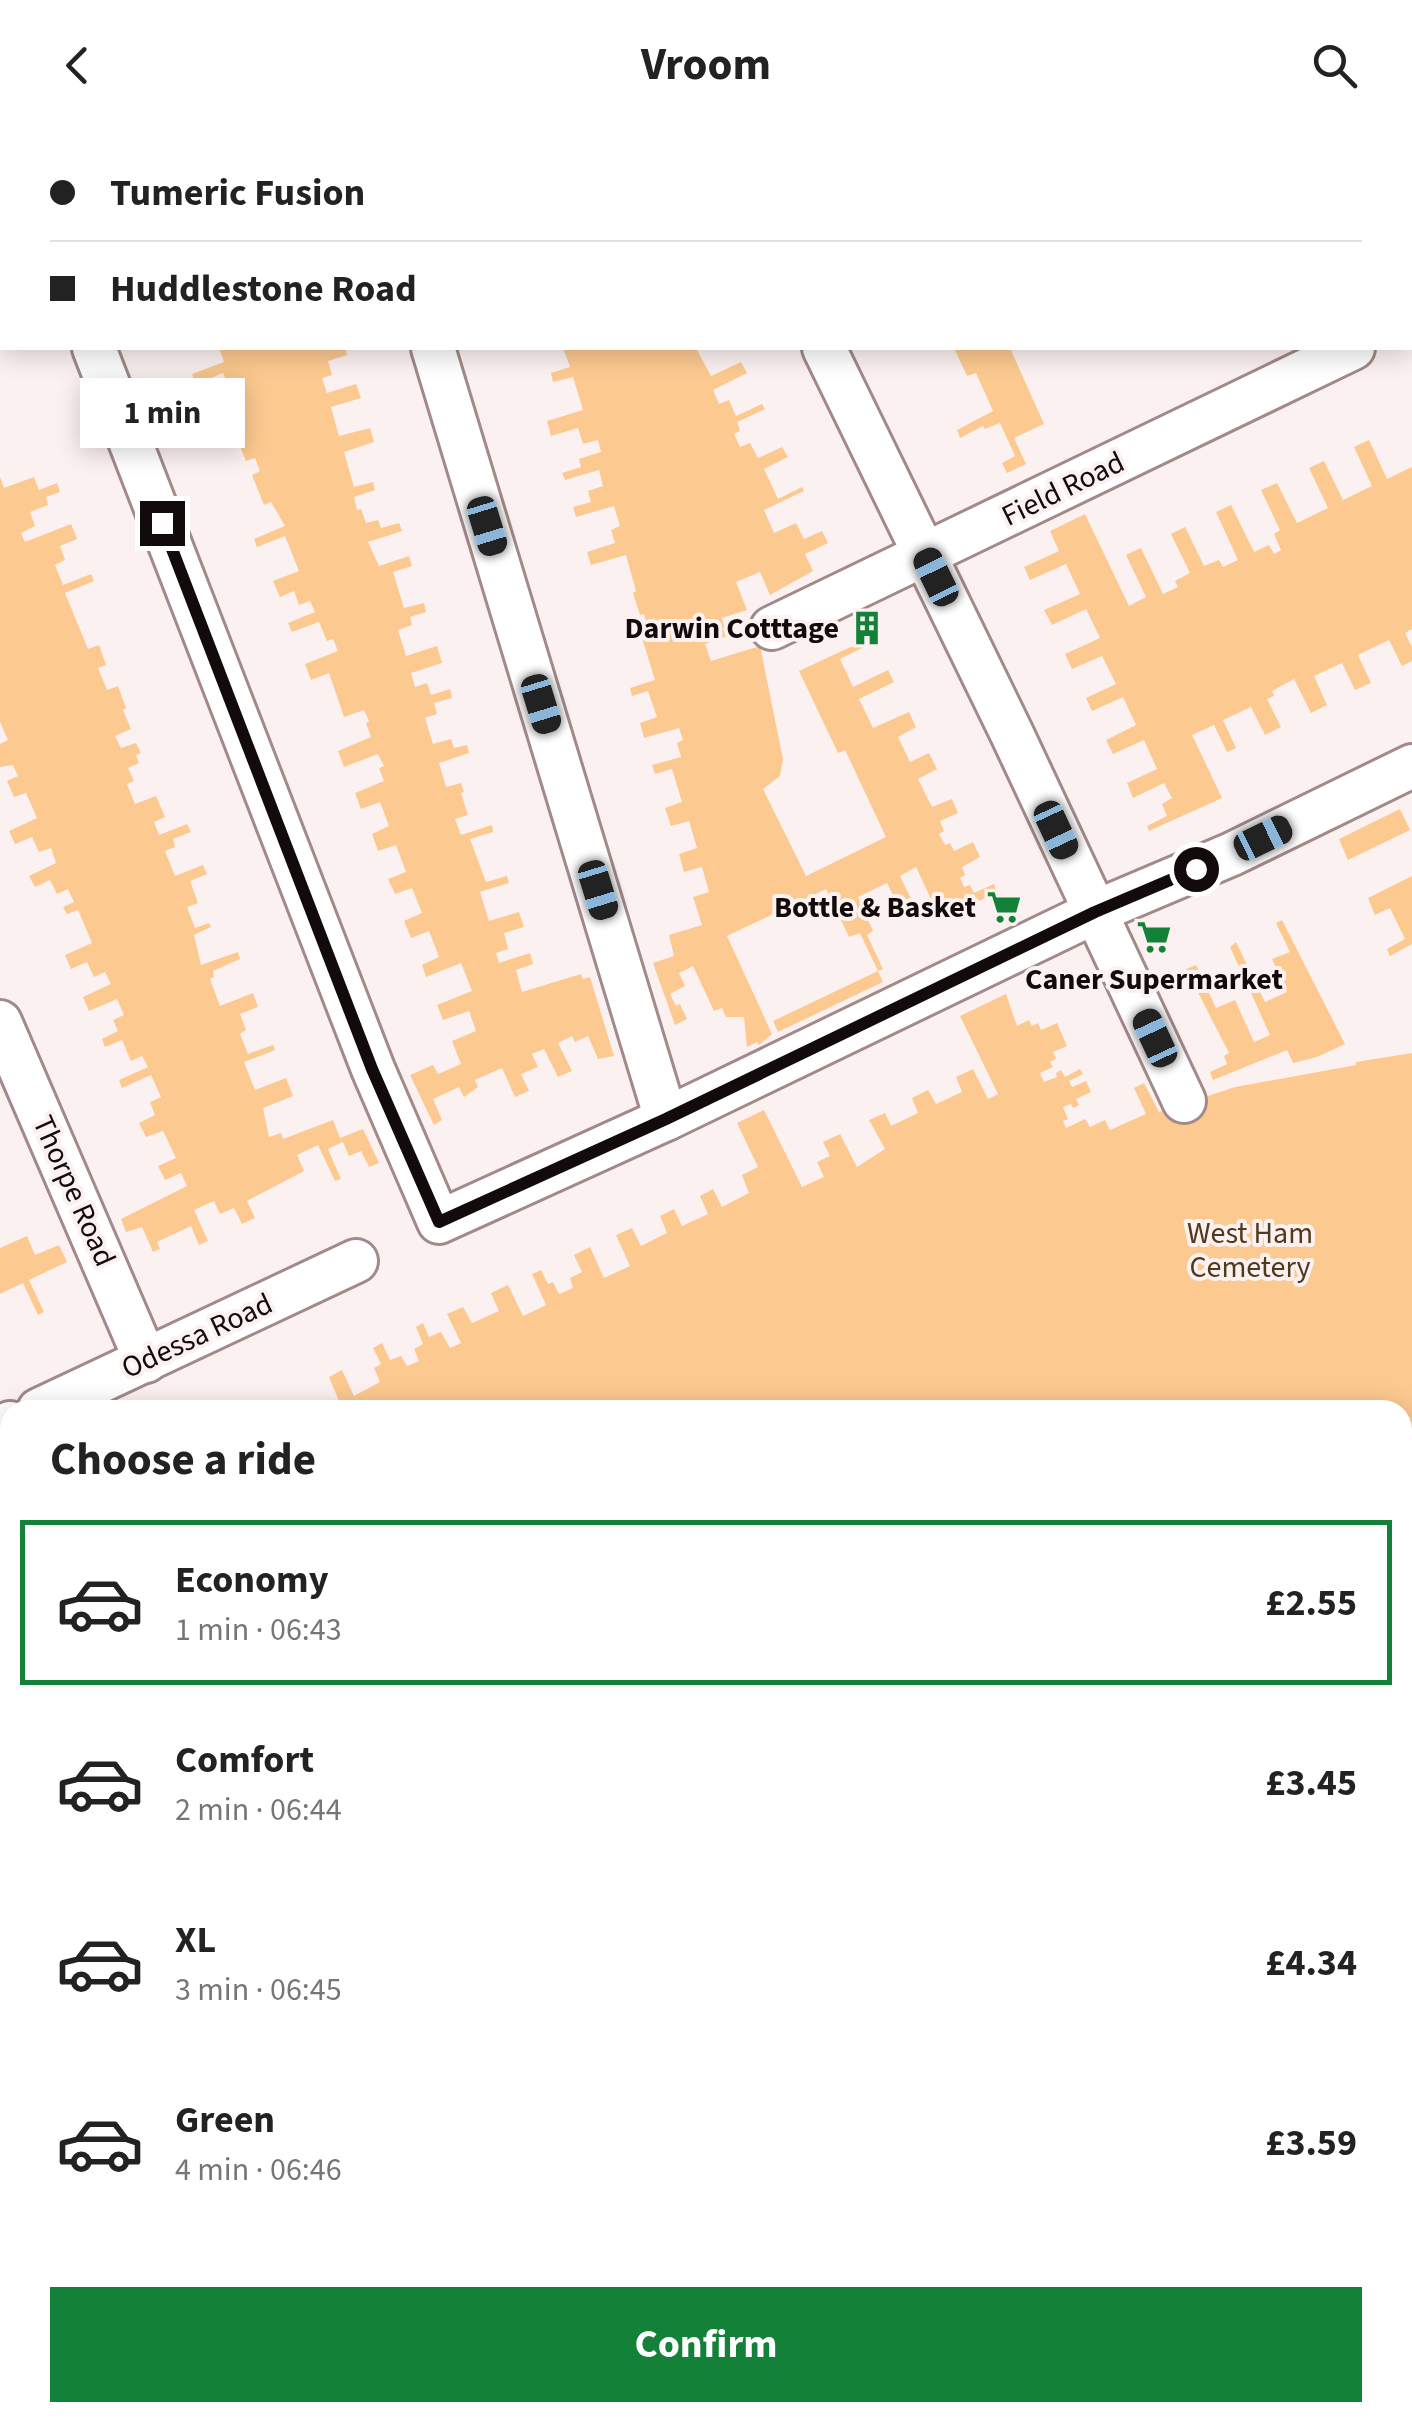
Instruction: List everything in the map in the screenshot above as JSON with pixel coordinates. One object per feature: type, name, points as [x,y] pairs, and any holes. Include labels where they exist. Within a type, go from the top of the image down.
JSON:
[{"type":"street","points":[[95,350],[372,1069],[439,1222],[666,1119],[1095,912],[1232,854],[1412,766]]},
{"type":"street","points":[[434,350],[666,1119]]},
{"type":"street","points":[[825,350],[1184,1101]]},
{"type":"street","name":"Field Road","points":[[772,628],[1348,350]]},
{"type":"street","name":"Thorpe Road","points":[[0,1022],[146,1360]]},
{"type":"street","name":"Odessa Road","points":[[60,1400],[356,1261]]},
{"type":"green space","points":[[220,350],[346,350],[347,355],[328,361],[332,375],[322,378],[327,393],[356,384],[361,398],[331,407],[339,436],[370,428],[374,442],[344,452],[354,487],[373,482],[375,490],[354,497],[357,510],[361,509],[366,523],[378,520],[381,528],[399,523],[402,531],[368,542],[379,566],[409,556],[412,566],[393,572],[404,608],[424,603],[426,612],[410,617],[412,625],[398,630],[406,656],[437,646],[442,663],[411,673],[415,687],[427,683],[431,695],[450,689],[452,698],[434,703],[437,714],[425,718],[433,744],[451,739],[454,748],[467,745],[469,753],[439,763],[446,787],[461,783],[464,792],[461,793],[468,815],[455,819],[461,835],[492,825],[493,832],[470,839],[486,882],[507,876],[509,883],[480,892],[489,921],[519,912],[524,927],[504,933],[508,949],[496,953],[499,963],[530,953],[533,964],[516,970],[522,992],[581,974],[583,979],[590,977],[614,1056],[598,1059],[588,1036],[575,1042],[572,1036],[558,1043],[572,1071],[558,1077],[544,1049],[532,1054],[538,1067],[521,1074],[529,1091],[515,1097],[502,1068],[475,1080],[478,1087],[464,1097],[459,1087],[433,1099],[442,1120],[434,1125],[410,1075],[433,1065],[438,1074],[461,1064],[452,1041],[476,1031],[469,1011],[443,1020],[437,1005],[472,991],[461,963],[426,977],[422,965],[439,957],[429,931],[411,938],[404,921],[422,913],[412,888],[395,894],[388,879],[406,872],[396,845],[378,851],[372,834],[389,826],[380,802],[361,809],[355,793],[384,781],[379,768],[384,766],[378,754],[344,767],[338,751],[371,737],[366,723],[369,721],[364,710],[344,717],[329,673],[311,680],[305,664],[338,651],[333,639],[327,641],[319,622],[292,632],[288,623],[315,612],[310,601],[299,605],[294,591],[280,597],[273,581],[299,571],[285,536],[257,547],[254,539],[285,526],[271,502],[264,505],[252,475],[260,471],[255,458],[246,461],[227,415],[211,421],[206,410],[238,397],[233,383],[228,385],[223,373],[196,384],[192,374],[224,362]]},
{"type":"green space","points":[[564,350],[697,350],[711,376],[741,362],[747,373],[713,390],[719,404],[729,400],[736,416],[762,404],[765,409],[737,422],[740,431],[734,434],[740,447],[750,443],[758,458],[782,447],[788,457],[764,469],[778,499],[802,487],[804,491],[764,510],[774,533],[796,523],[804,539],[822,531],[828,543],[805,554],[813,571],[770,595],[760,572],[736,582],[747,610],[722,618],[727,636],[705,644],[711,661],[760,646],[783,759],[780,776],[763,789],[806,876],[886,837],[845,750],[838,753],[799,671],[872,637],[874,642],[840,659],[853,687],[888,670],[894,682],[859,699],[873,728],[909,712],[916,727],[898,737],[910,762],[929,753],[937,769],[918,779],[932,807],[952,799],[958,813],[940,821],[944,831],[939,834],[954,851],[973,842],[980,857],[962,867],[965,875],[960,878],[964,887],[970,885],[974,893],[994,884],[997,892],[941,920],[916,867],[900,876],[917,911],[904,917],[887,883],[858,897],[873,931],[867,935],[883,969],[878,971],[860,933],[849,937],[826,889],[727,936],[772,1034],[759,1045],[757,1042],[747,1047],[744,1017],[726,1017],[722,1008],[714,1011],[693,966],[679,973],[685,986],[670,994],[687,1019],[675,1025],[653,963],[674,956],[669,935],[702,925],[693,897],[709,892],[702,867],[684,872],[679,854],[697,848],[689,821],[671,826],[665,808],[682,802],[672,769],[655,774],[652,765],[681,757],[677,743],[683,740],[679,728],[644,738],[640,723],[657,717],[648,691],[632,696],[630,688],[655,680],[642,638],[633,641],[630,632],[647,625],[633,593],[636,591],[626,555],[591,565],[587,552],[615,543],[611,530],[620,526],[614,506],[576,517],[573,507],[591,502],[588,491],[603,486],[599,470],[565,480],[562,473],[581,467],[579,459],[601,452],[598,440],[583,444],[578,428],[551,436],[547,421],[583,410],[573,377],[553,382],[551,373],[570,367]]},
{"type":"green space","points":[[955,350],[1011,350],[1044,424],[1014,438],[1026,464],[1007,473],[1002,463],[1015,456],[1000,423],[985,429],[983,426],[960,438],[957,430],[993,411],[976,373],[967,376]]},
{"type":"green space","points":[[1369,440],[1387,479],[1412,467],[1412,629],[1405,633],[1412,647],[1412,661],[1402,666],[1389,640],[1358,655],[1371,683],[1355,690],[1342,663],[1314,676],[1327,705],[1311,713],[1294,679],[1272,691],[1274,696],[1267,699],[1281,727],[1265,735],[1251,707],[1223,720],[1236,748],[1227,752],[1214,725],[1192,735],[1222,798],[1149,831],[1147,826],[1167,816],[1162,804],[1172,798],[1164,783],[1133,798],[1127,783],[1157,769],[1144,740],[1113,754],[1106,740],[1136,725],[1123,697],[1092,711],[1086,698],[1116,684],[1102,656],[1072,669],[1065,654],[1100,638],[1086,609],[1052,625],[1044,610],[1080,594],[1066,564],[1030,580],[1024,567],[1059,551],[1050,531],[1085,514],[1129,606],[1146,597],[1126,555],[1141,548],[1163,594],[1178,587],[1175,581],[1190,573],[1171,534],[1185,527],[1204,566],[1219,560],[1223,567],[1238,560],[1216,512],[1231,505],[1254,552],[1269,545],[1274,554],[1281,550],[1274,534],[1280,530],[1261,490],[1277,483],[1297,523],[1328,508],[1309,468],[1324,461],[1343,500],[1372,486],[1354,447]]},
{"type":"green space","points":[[0,477],[4,488],[34,477],[39,490],[57,483],[60,492],[46,497],[48,505],[30,512],[35,526],[21,533],[25,542],[71,524],[77,539],[60,546],[65,560],[55,565],[63,585],[91,574],[94,581],[65,593],[88,649],[99,645],[106,665],[98,668],[107,690],[118,686],[126,708],[123,710],[131,729],[115,736],[121,748],[136,743],[141,753],[136,755],[139,763],[128,768],[134,781],[127,784],[135,804],[156,796],[165,817],[154,822],[159,835],[187,824],[191,832],[173,839],[175,847],[165,851],[175,876],[203,865],[207,874],[190,881],[198,903],[187,907],[195,928],[209,923],[211,927],[194,935],[201,965],[238,952],[240,959],[213,971],[214,977],[210,979],[220,1006],[253,993],[258,1007],[240,1014],[246,1030],[240,1034],[248,1054],[273,1045],[275,1050],[244,1062],[255,1090],[286,1078],[293,1096],[263,1108],[269,1137],[281,1133],[283,1139],[333,1120],[340,1138],[363,1129],[379,1163],[369,1167],[361,1151],[349,1156],[343,1142],[328,1149],[341,1179],[335,1181],[318,1145],[297,1155],[304,1171],[247,1201],[255,1218],[242,1224],[234,1208],[220,1214],[214,1201],[194,1210],[208,1241],[199,1245],[191,1226],[157,1242],[160,1249],[153,1252],[142,1227],[126,1232],[121,1219],[187,1186],[181,1173],[165,1180],[158,1166],[176,1158],[163,1131],[146,1137],[139,1123],[155,1115],[150,1102],[161,1097],[151,1075],[122,1088],[119,1080],[148,1067],[142,1056],[131,1061],[122,1040],[105,1047],[102,1039],[118,1031],[113,1020],[124,1015],[117,999],[89,1011],[83,997],[111,984],[105,972],[94,977],[87,962],[71,969],[65,955],[92,943],[78,910],[67,914],[63,907],[74,902],[68,889],[57,894],[50,880],[35,887],[29,876],[56,863],[51,848],[39,852],[32,837],[15,844],[9,831],[37,818],[26,793],[14,797],[7,781],[18,776],[13,765],[0,767],[0,744],[8,740],[0,722]]},
{"type":"green space","points":[[1400,809],[1410,830],[1348,860],[1339,839]]},
{"type":"green space","points":[[1412,876],[1412,944],[1390,956],[1387,949],[1405,939],[1390,908],[1375,915],[1368,898]]},
{"type":"green space","points":[[1282,920],[1345,1044],[1293,1063],[1287,1050],[1213,1080],[1210,1072],[1227,1064],[1224,1056],[1229,1053],[1186,969],[1196,965],[1216,1008],[1235,1000],[1254,1042],[1270,1035],[1230,947],[1236,942],[1265,1002],[1287,992],[1272,959],[1290,952],[1276,923]]},
{"type":"green space","points":[[878,971],[883,982],[778,1032],[773,1021]]},
{"type":"green space","name":"West Ham Cemetery","points":[[1006,994],[1017,1026],[1029,1020],[1032,1026],[1038,1023],[1041,1030],[1057,1023],[1067,1046],[1053,1052],[1053,1067],[1040,1073],[1044,1082],[1057,1077],[1061,1070],[1065,1077],[1080,1069],[1083,1074],[1069,1081],[1072,1087],[1086,1081],[1091,1092],[1076,1099],[1079,1105],[1063,1107],[1068,1119],[1063,1121],[1066,1128],[1085,1119],[1090,1127],[1105,1120],[1110,1130],[1146,1114],[1134,1088],[1144,1083],[1159,1112],[1235,1087],[1412,1053],[1412,1400],[339,1400],[329,1377],[342,1370],[354,1396],[380,1382],[374,1368],[381,1364],[373,1348],[382,1343],[390,1360],[401,1356],[407,1366],[419,1361],[414,1349],[423,1344],[416,1327],[423,1323],[429,1337],[441,1332],[450,1348],[461,1343],[447,1314],[463,1307],[472,1323],[499,1311],[491,1293],[508,1285],[523,1316],[546,1305],[532,1274],[541,1270],[559,1294],[573,1288],[570,1278],[582,1272],[574,1255],[590,1247],[604,1278],[630,1266],[616,1235],[632,1228],[641,1246],[667,1233],[660,1216],[674,1209],[682,1226],[708,1214],[700,1196],[713,1189],[722,1207],[749,1193],[742,1175],[758,1167],[737,1123],[764,1110],[802,1187],[824,1177],[817,1162],[830,1156],[823,1142],[840,1134],[857,1167],[885,1149],[869,1120],[885,1113],[891,1126],[918,1113],[912,1098],[928,1090],[936,1104],[962,1092],[956,1077],[973,1069],[988,1099],[998,1094],[960,1016]]},
{"type":"green space","points":[[27,1236],[35,1255],[59,1245],[67,1262],[29,1280],[44,1312],[38,1315],[23,1283],[0,1294],[0,1248]]},
{"type":"place","name":"Darwin Cotttage","points":[[867,628]]},
{"type":"place","name":"Bottle & Basket","points":[[1004,907]]},
{"type":"place","name":"Caner Supermarket","points":[[1154,937]]},
{"type":"route","points":[[162,523],[372,1069],[439,1222],[666,1119],[1095,912],[1196,869]]}]
